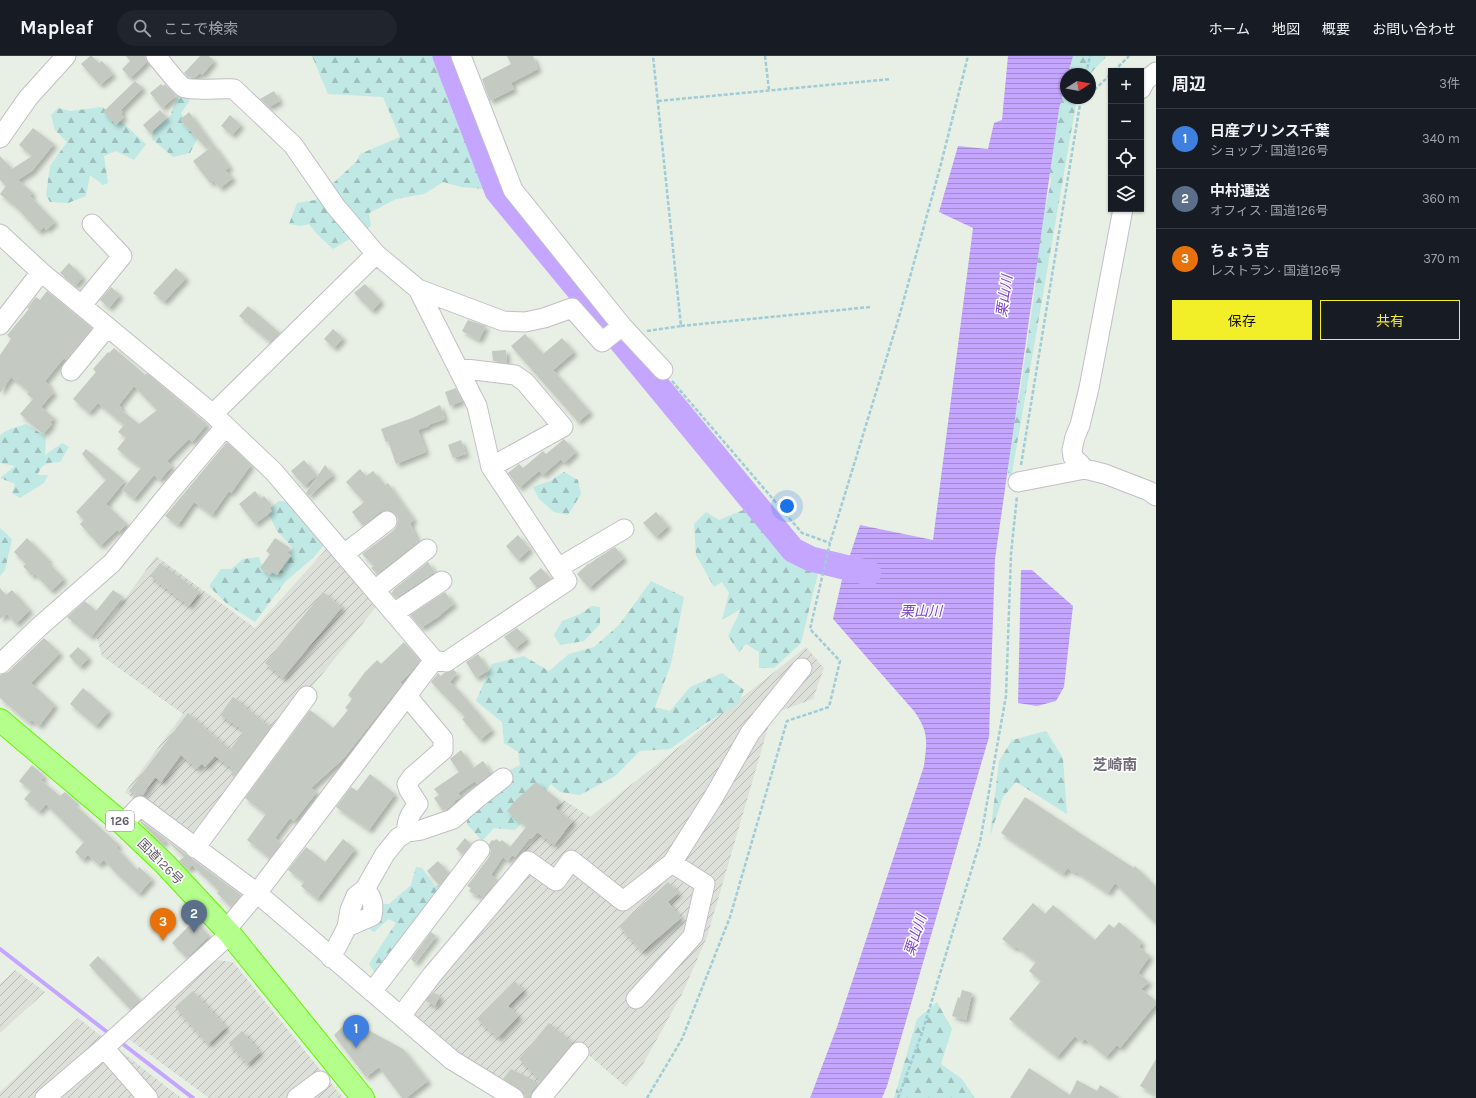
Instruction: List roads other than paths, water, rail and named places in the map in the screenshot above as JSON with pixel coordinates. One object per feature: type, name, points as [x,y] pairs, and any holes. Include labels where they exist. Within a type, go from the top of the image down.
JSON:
[{"type":"highway","name":"国道126号","points":[[0,720],[123,824],[166,864],[230,934],[363,1098]]},
{"type":"street","points":[[0,138],[28,98],[66,56]]},
{"type":"street","points":[[156,56],[183,87],[192,89],[234,89],[293,145],[336,207],[376,254],[418,289],[503,321],[525,322],[544,318],[572,308],[602,342],[625,330]]},
{"type":"street","points":[[461,56],[513,190],[625,330],[663,370]]},
{"type":"street","points":[[1144,83],[1156,72]]},
{"type":"street","points":[[1084,469],[1073,457],[1072,450],[1089,388],[1123,212]]},
{"type":"street","points":[[82,305],[122,256],[92,224]]},
{"type":"street","points":[[0,234],[41,272],[219,420],[274,472],[434,660],[446,662],[567,581],[491,467],[477,406],[418,289]]},
{"type":"street","points":[[0,664],[39,627],[112,563],[169,493],[219,420],[376,254]]},
{"type":"street","points":[[0,325],[41,272]]},
{"type":"street","points":[[71,371],[107,327]]},
{"type":"street","points":[[458,368],[515,375],[525,382],[563,427],[491,467]]},
{"type":"street","points":[[1018,482],[1084,469],[1105,474],[1149,491],[1156,496]]},
{"type":"street","points":[[344,554],[387,521]]},
{"type":"street","points":[[558,568],[624,529]]},
{"type":"street","points":[[375,590],[427,549]]},
{"type":"street","points":[[394,613],[442,581]]},
{"type":"street","points":[[45,1098],[104,1048],[230,934],[231,924],[257,893],[434,660]]},
{"type":"street","points":[[401,1016],[432,975],[528,861],[556,881],[571,860],[623,901],[672,863],[713,798],[750,733],[802,668]]},
{"type":"street","points":[[195,848],[308,696]]},
{"type":"street","points":[[407,696],[444,739],[443,750],[412,777],[407,784],[418,804],[423,806],[434,825]]},
{"type":"street","points":[[331,958],[347,927],[350,910],[356,896],[365,889],[385,854],[398,838],[407,832],[421,830],[454,819],[476,799],[503,778]]},
{"type":"street","points":[[407,832],[406,823],[418,804]]},
{"type":"street","points":[[123,824],[140,806],[257,893],[331,958],[452,1060],[514,1098]]},
{"type":"street","points":[[372,992],[480,850]]},
{"type":"street","points":[[636,999],[693,936],[705,884],[672,863]]},
{"type":"street","points":[[104,1048],[148,1098]]},
{"type":"street","points":[[541,1098],[578,1052]]},
{"type":"street","points":[[297,1098],[320,1081]]},
{"type":"water","name":"栗山川","points":[[1008,56],[1073,56],[1070,68],[1060,68],[1060,104],[995,559],[989,737],[887,1086],[882,1098],[810,1098],[837,1027],[924,766],[926,750],[925,731],[919,718],[833,619],[843,575],[834,570],[838,558],[849,558],[860,525],[933,540],[973,228],[939,212],[958,146],[988,149],[994,123],[1002,120]]},
{"type":"water","points":[[1021,570],[1032,570],[1073,606],[1064,687],[1056,701],[1037,706],[1018,703]]},
{"type":"waterway","points":[[445,56],[497,191],[793,550],[811,559],[869,573]]},
{"type":"waterway","points":[[0,949],[111,1035]]},
{"type":"waterway","points":[[119,1041],[193,1098]]},
{"type":"place","name":"中村運送","points":[[194,933]]},
{"type":"place","name":"ちょう吉","points":[[163,941]]},
{"type":"place","name":"日産プリンス千葉","points":[[356,1048]]},
{"type":"district","name":"芝崎南","points":[[1115,765]]}]
